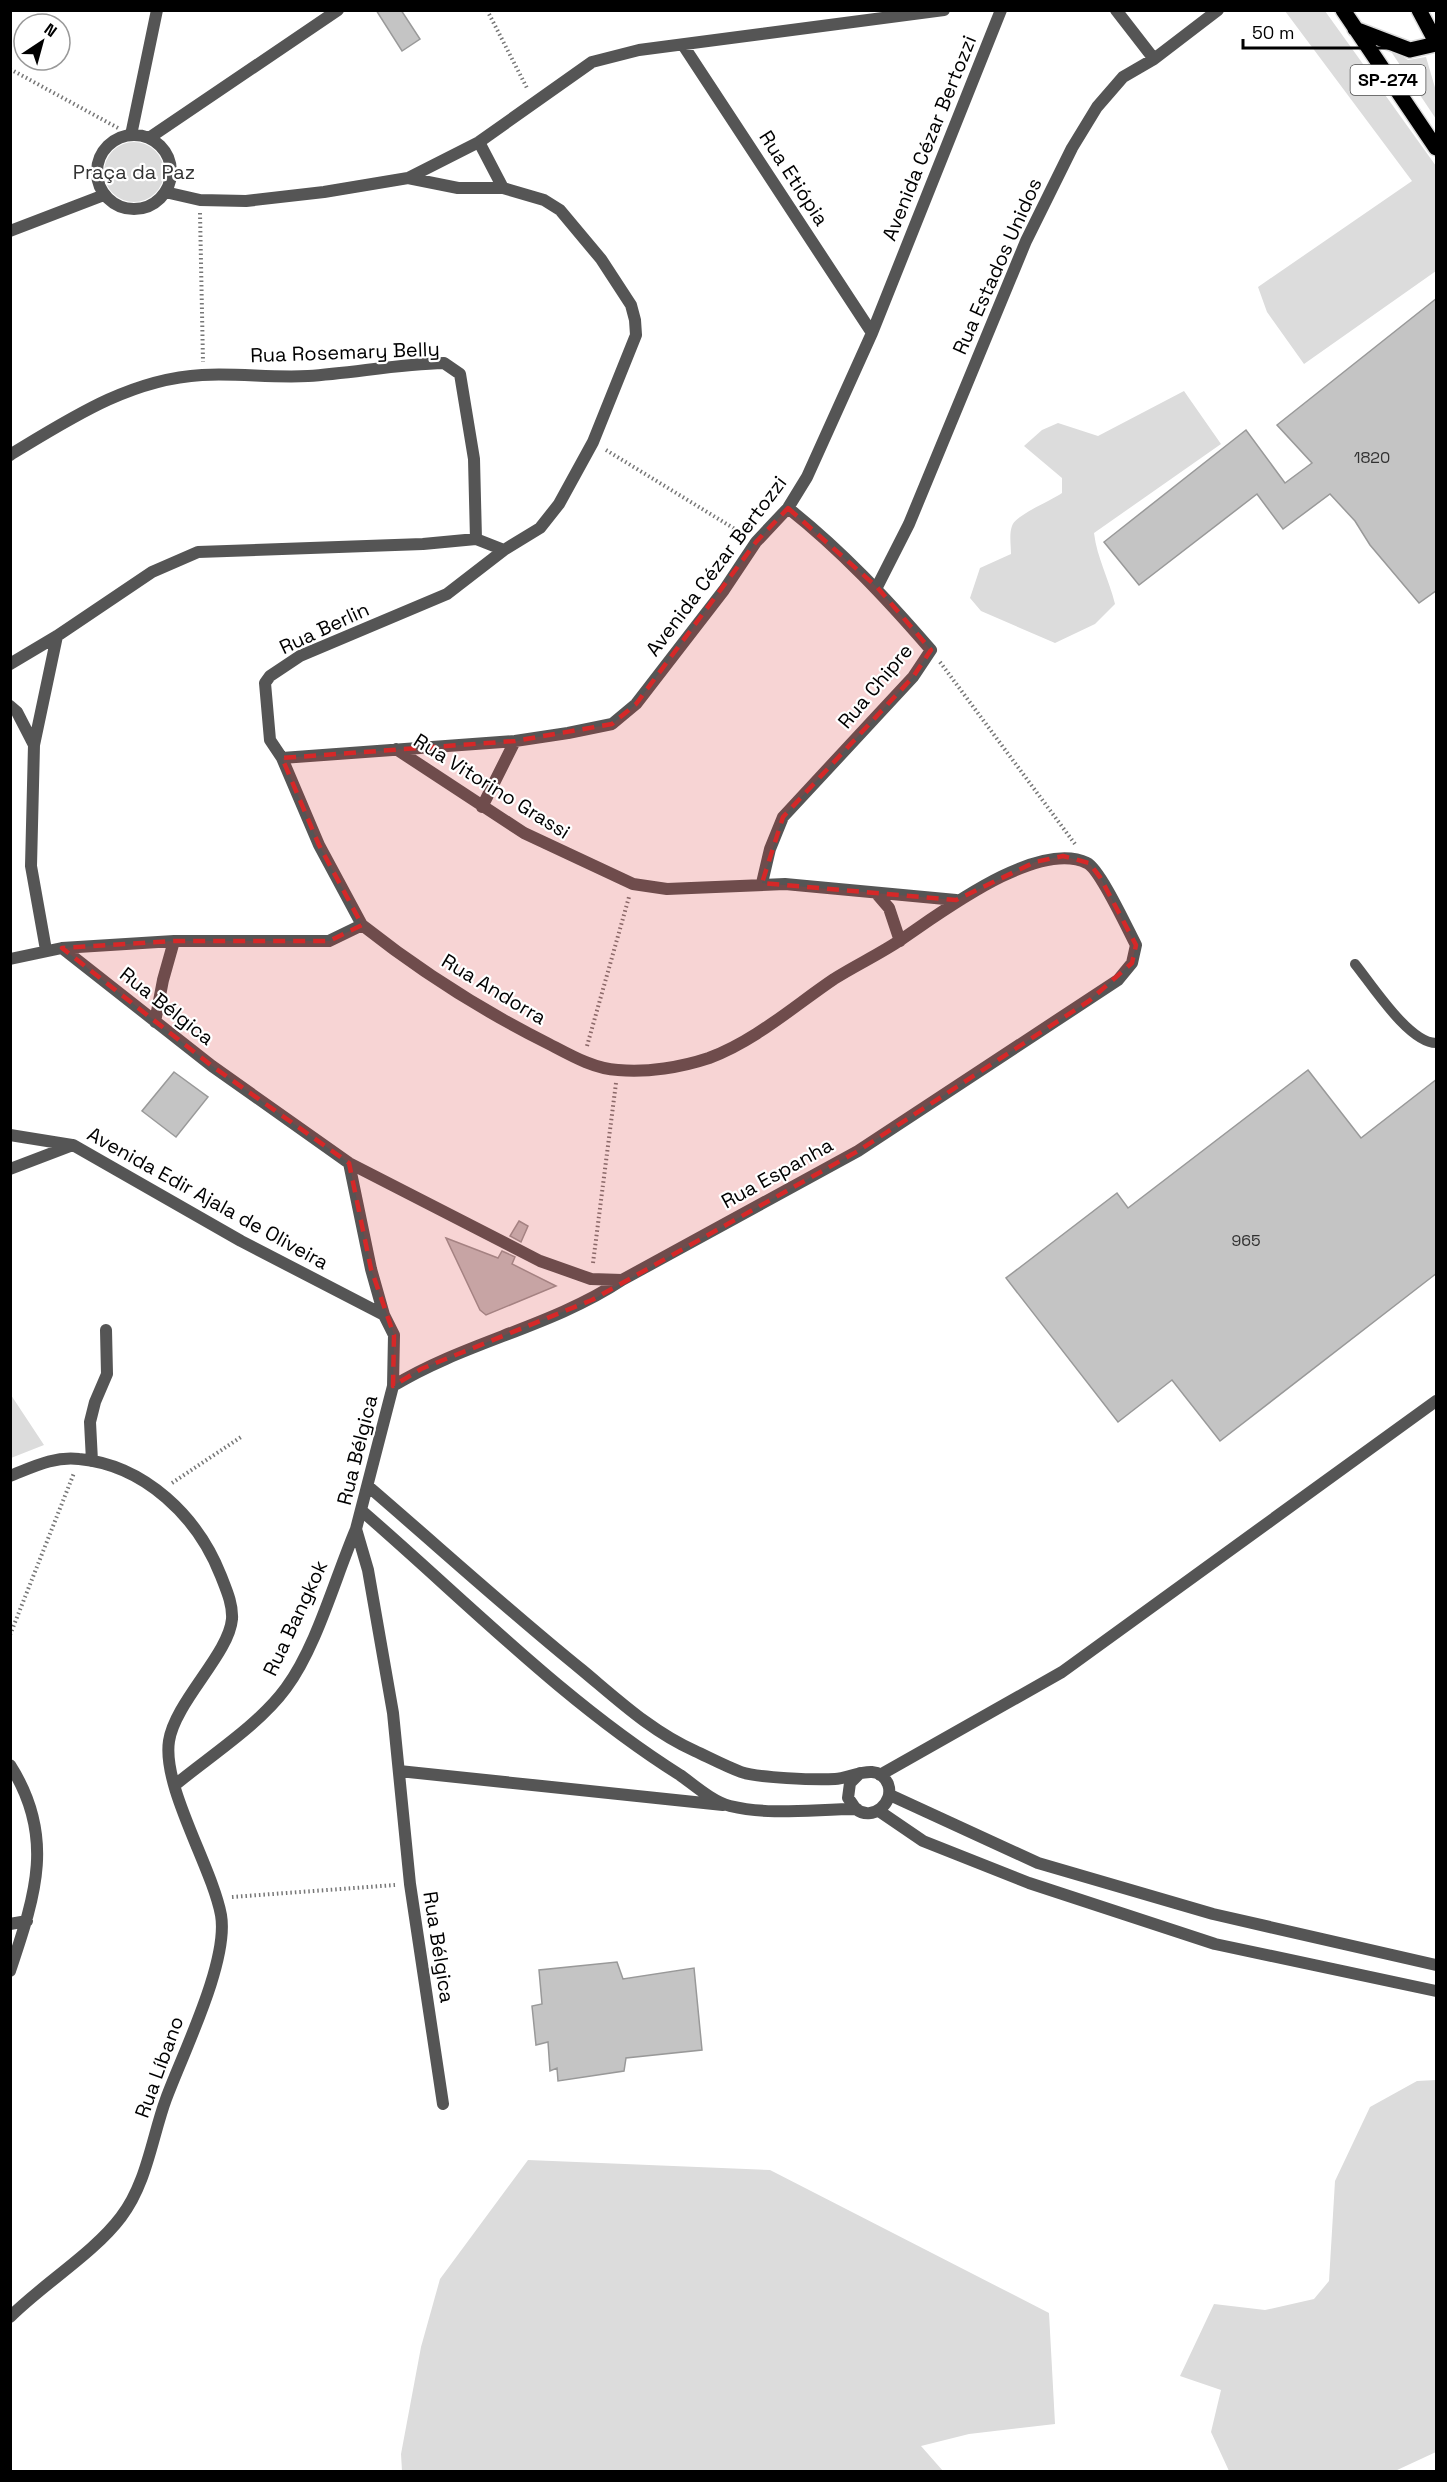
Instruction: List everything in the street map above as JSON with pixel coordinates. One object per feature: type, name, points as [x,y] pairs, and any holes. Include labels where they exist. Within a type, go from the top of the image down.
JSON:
[{"type":"main road","name":"SP-274","points":[[1343,10],[1437,147]]},
{"type":"main road","name":"SP-274","points":[[1419,10],[1437,43]]},
{"type":"main road","points":[[1355,29],[1410,50],[1437,43]]},
{"type":"street","points":[[131,135],[156,10]]},
{"type":"street","points":[[149,138],[338,10]]},
{"type":"street","points":[[165,192],[200,200],[257,200],[408,178],[479,142],[592,62],[639,50],[944,10]]},
{"type":"street","name":"Avenida Cézar Bertozzi","points":[[282,758],[515,741],[612,724],[643,695],[724,590],[756,542],[788,507],[807,477],[872,333],[1001,10]]},
{"type":"street","points":[[1116,10],[1154,59]]},
{"type":"street","name":"Rua Estados Unidos","points":[[877,587],[909,524],[1026,241],[1072,148],[1097,107],[1123,77],[1154,59],[1218,10]]},
{"type":"street","name":"Rua Etiópia","points":[[683,45],[872,333]]},
{"type":"street","points":[[131,135],[149,138],[167,155],[170,180],[165,192],[147,207],[136,209],[113,203],[104,195],[97,177],[99,157],[112,141],[131,135]]},
{"type":"street","points":[[479,142],[503,188]]},
{"type":"street","name":"Rua Berlin","points":[[362,926],[319,845],[282,758],[270,740],[265,683],[270,676],[300,656],[342,641],[447,594],[504,550],[540,528],[559,504],[592,442],[636,335],[631,305],[602,259],[560,210],[544,200],[503,188],[458,189],[408,178]]},
{"type":"street","points":[[10,231],[104,195]]},
{"type":"street","name":"Rua Rosemary Belly","points":[[10,454],[101,401],[144,385],[203,375],[306,376],[444,363],[460,374],[474,459],[476,539]]},
{"type":"street","name":"Rua Chipre","points":[[762,883],[774,838],[783,817],[913,677],[931,650],[877,587],[834,544],[788,507]]},
{"type":"street","points":[[10,664],[57,636],[152,572],[198,552],[423,544],[476,539],[504,550]]},
{"type":"street","points":[[46,950],[31,866],[34,745],[57,636]]},
{"type":"street","points":[[10,706],[17,712],[34,745]]},
{"type":"street","points":[[482,807],[515,741]]},
{"type":"street","name":"Rua Vitorino Grassi","points":[[396,749],[482,807],[564,854],[633,885],[667,889],[762,883],[828,886],[877,894],[956,900]]},
{"type":"street","name":"Rua Andorra","points":[[362,926],[392,949],[499,1019],[582,1061],[617,1070],[672,1067],[710,1057],[751,1037],[836,978],[900,941],[956,900],[1035,862],[1063,856],[1089,863]]},
{"type":"street","name":"Rua Espanha","points":[[349,1163],[540,1262],[591,1279],[622,1280],[655,1264],[858,1150],[1118,980],[1132,963],[1136,945],[1111,897],[1089,863]]},
{"type":"street","points":[[877,894],[889,908],[900,941]]},
{"type":"street","points":[[10,959],[62,948],[174,941],[329,941],[362,926]]},
{"type":"street","points":[[154,1022],[174,941]]},
{"type":"street","name":"Rua Bélgica","points":[[62,948],[212,1066],[349,1163],[362,1231],[384,1315],[394,1335],[393,1386],[369,1487],[356,1529],[368,1570],[393,1713],[410,1884],[443,2104]]},
{"type":"street","points":[[10,1135],[73,1145]]},
{"type":"street","name":"Avenida Edir Ajala de Oliveira","points":[[10,1169],[73,1145],[241,1241],[384,1315]]},
{"type":"street","points":[[393,1386],[421,1369],[592,1299],[622,1280]]},
{"type":"street","points":[[10,1476],[58,1458],[86,1460],[90,1422],[95,1402],[107,1374],[106,1330]]},
{"type":"street","points":[[880,1775],[1062,1672],[1437,1401]]},
{"type":"street","name":"Rua Líbano","points":[[10,2317],[121,2217],[139,2183],[166,2100],[192,2035],[221,1950],[221,1916],[175,1785],[168,1742],[174,1724],[226,1637],[232,1619],[229,1597],[198,1531],[160,1493],[148,1483],[111,1465],[86,1460]]},
{"type":"street","points":[[369,1487],[508,1610],[664,1737],[743,1773],[837,1779],[870,1771],[880,1775],[888,1784],[890,1795],[886,1804],[879,1811],[867,1813],[857,1809],[817,1809],[786,1813],[399,1771]]},
{"type":"street","points":[[362,1511],[545,1673],[633,1746],[728,1806]]},
{"type":"street","name":"Rua Bangkok","points":[[175,1785],[239,1733],[286,1688],[321,1618],[356,1529]]},
{"type":"street","points":[[10,1765],[35,1814],[38,1863],[33,1901],[10,1971]]},
{"type":"street","points":[[857,1809],[849,1798],[850,1783],[860,1773]]},
{"type":"street","points":[[890,1795],[1038,1863],[1213,1914],[1437,1965]]},
{"type":"street","points":[[879,1811],[923,1841],[1029,1883],[1204,1940],[1437,1991]]},
{"type":"street","points":[[10,1924],[27,1921]]},
{"type":"lane","points":[[1356,964],[1411,1033],[1430,1043],[1437,1043]]},
{"type":"path","points":[[487,10],[535,102]]},
{"type":"path","points":[[10,69],[131,135]]},
{"type":"path","points":[[200,200],[203,375]]},
{"type":"path","points":[[592,442],[756,542]]},
{"type":"path","points":[[931,650],[1089,863]]},
{"type":"path","points":[[582,1061],[633,885]]},
{"type":"path","points":[[591,1279],[617,1070]]},
{"type":"path","points":[[160,1493],[180,1476],[241,1437]]},
{"type":"path","points":[[10,1635],[86,1460]]},
{"type":"path","points":[[216,1898],[410,1884]]},
{"type":"highlighted area","points":[[788,508],[877,587],[931,650],[913,677],[783,817],[762,883],[956,900],[1035,862],[1063,856],[1089,863],[1100,877],[1136,945],[1132,963],[1089,1001],[858,1151],[592,1300],[421,1369],[393,1386],[394,1335],[371,1269],[349,1163],[212,1066],[62,948],[174,941],[329,941],[362,925],[319,845],[282,758],[515,741],[612,724],[636,704],[756,542]]},
{"type":"green space","points":[[1285,11],[1325,11],[1436,166],[1436,271],[1304,364],[1267,312],[1258,287],[1412,181]]},
{"type":"green space","points":[[1388,47],[1408,60],[1426,57],[1436,91],[1436,119]]},
{"type":"green space","name":"Praça da Paz","points":[[134,142],[155,151],[164,172],[155,193],[134,202],[113,193],[104,172],[113,151]]},
{"type":"green space","points":[[1184,391],[1221,444],[1094,533],[1115,604],[1095,624],[1055,643],[981,611],[970,598],[980,568],[1011,554],[1012,526],[1020,517],[1062,493],[1062,478],[1024,446],[1042,430],[1058,423],[1098,436]]},
{"type":"green space","points":[[11,1395],[44,1445],[10,1458]]},
{"type":"green space","points":[[1436,2080],[1436,2452],[1395,2471],[1229,2471],[1211,2432],[1221,2390],[1180,2376],[1214,2304],[1265,2310],[1314,2299],[1329,2281],[1335,2181],[1370,2107],[1417,2081]]},
{"type":"green space","points":[[528,2160],[770,2170],[1049,2313],[1055,2424],[969,2434],[921,2446],[943,2471],[402,2471],[401,2454],[421,2347],[440,2279]]},
{"type":"building","points":[[376,10],[401,10],[420,39],[402,51]]},
{"type":"building","points":[[1437,298],[1437,590],[1419,603],[1370,545],[1355,521],[1330,494],[1283,529],[1257,494],[1139,585],[1104,542],[1246,430],[1285,483],[1312,463],[1277,425]]},
{"type":"building","points":[[1308,1070],[1361,1138],[1437,1079],[1437,1273],[1220,1441],[1172,1380],[1118,1422],[1006,1278],[1117,1193],[1128,1208]]},
{"type":"building","points":[[174,1072],[208,1097],[176,1137],[142,1111]]},
{"type":"building","points":[[519,1221],[528,1226],[521,1242],[510,1236]]},
{"type":"building","points":[[446,1238],[498,1258],[502,1251],[515,1257],[512,1264],[556,1286],[486,1315],[480,1310]]},
{"type":"building","points":[[617,1962],[623,1979],[694,1968],[702,2050],[626,2058],[624,2071],[558,2081],[557,2068],[550,2071],[548,2042],[536,2045],[532,2006],[542,2004],[539,1970]]}]
